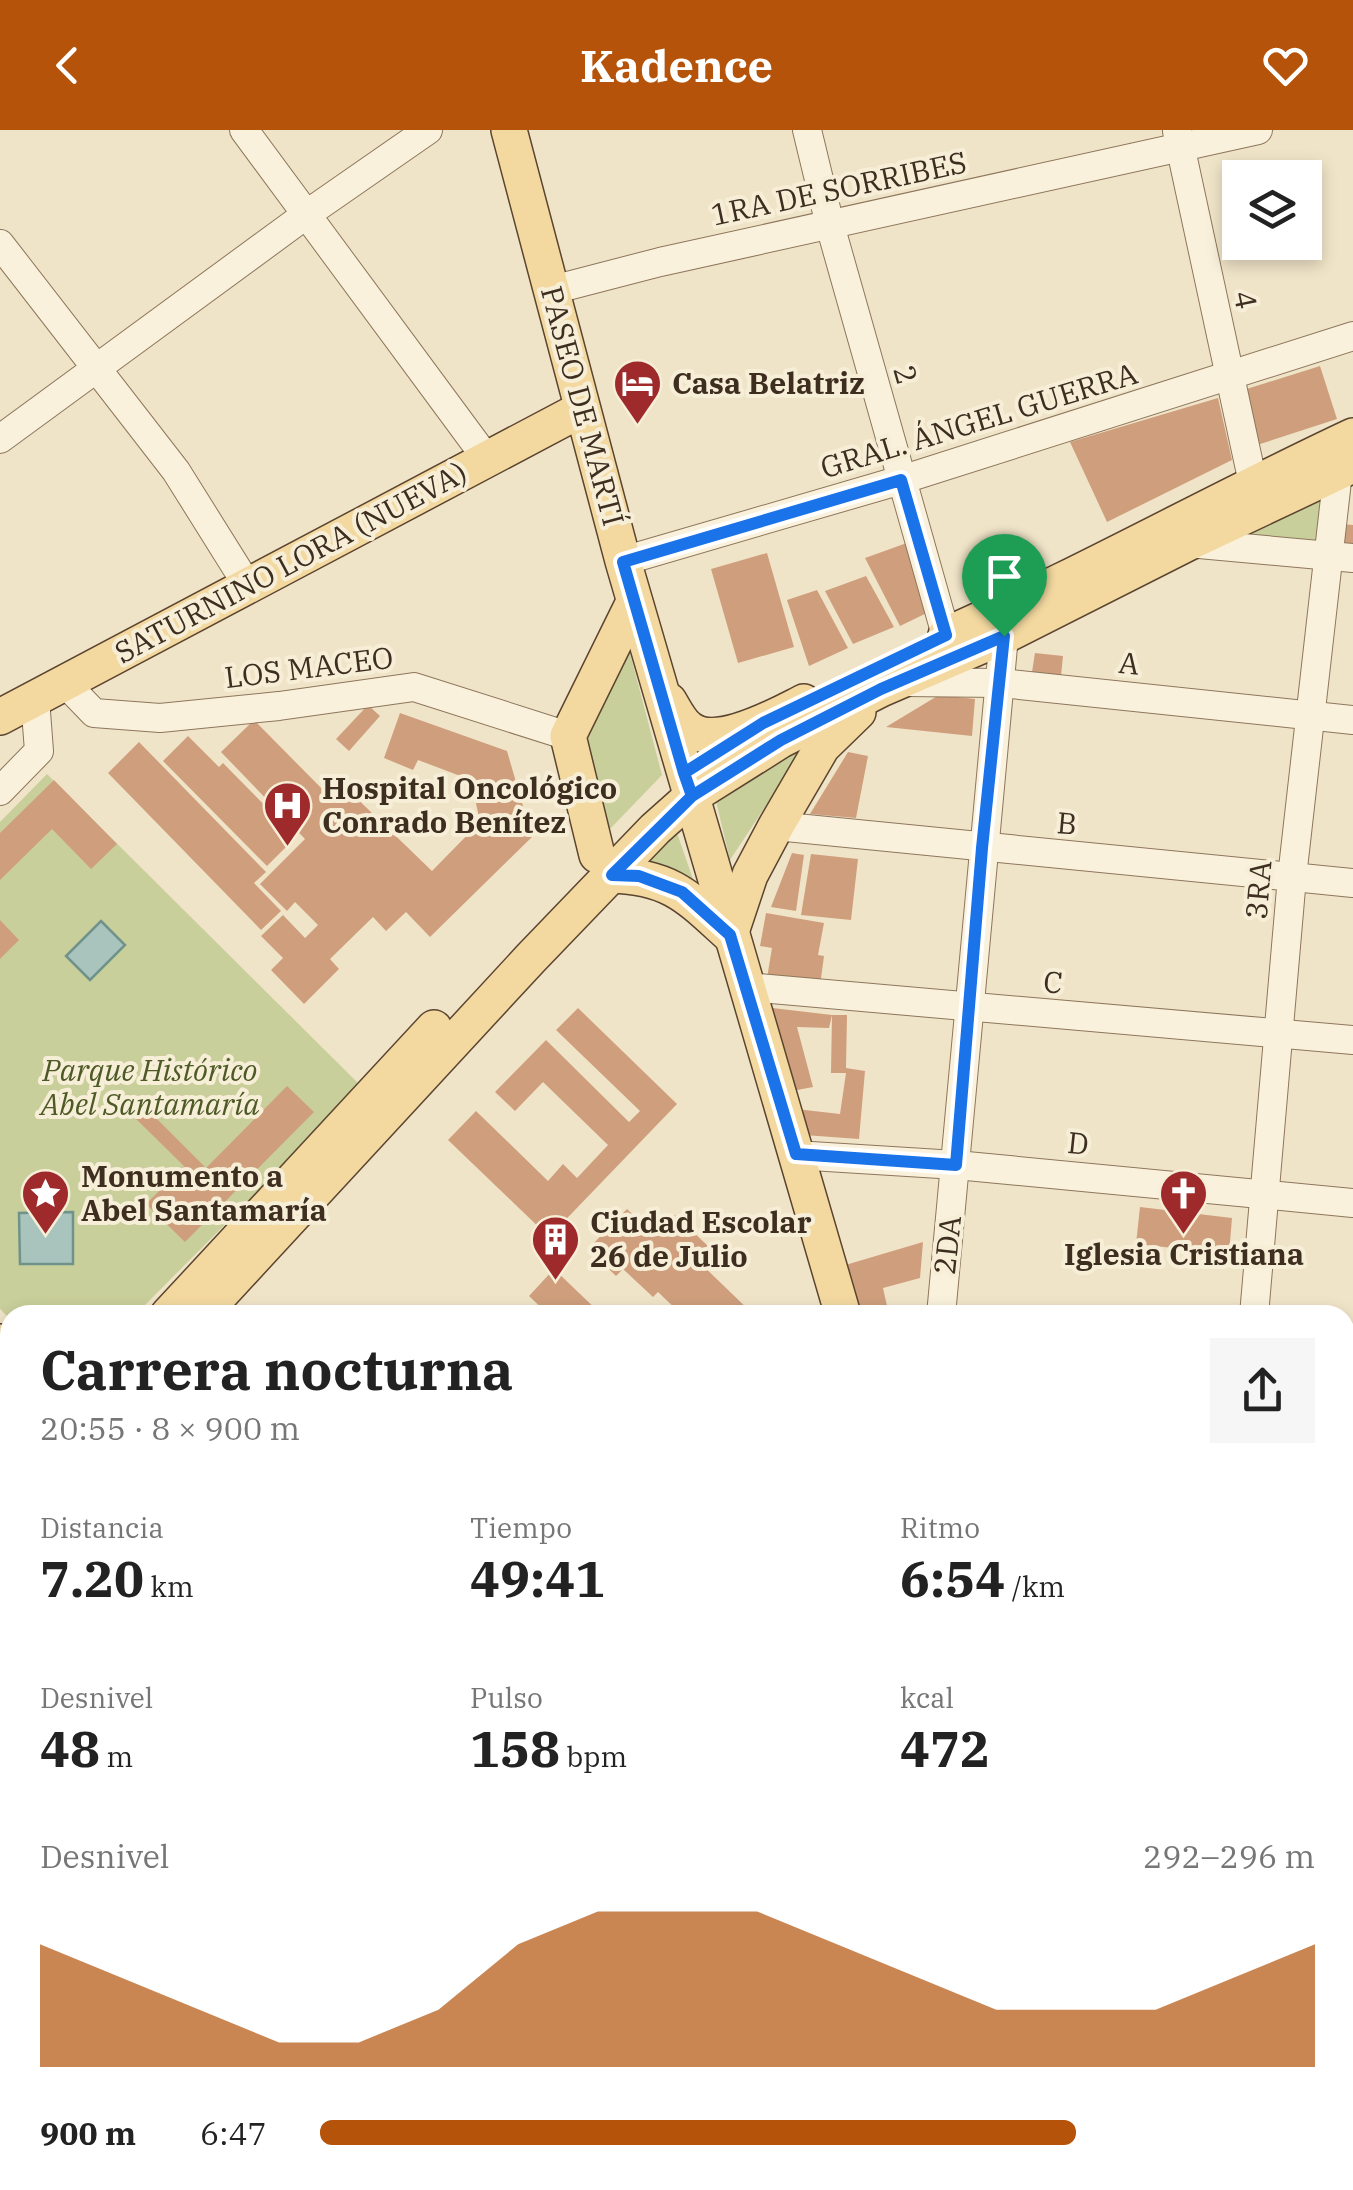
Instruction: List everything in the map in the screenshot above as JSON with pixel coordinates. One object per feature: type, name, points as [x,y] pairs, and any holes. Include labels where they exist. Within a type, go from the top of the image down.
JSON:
[{"type":"main road","name":"PASEO DE MARTÍ","points":[[509,130],[634,602],[840,1305]]},
{"type":"main road","name":"SATURNINO LORA (NUEVA)","points":[[0,718],[582,409]]},
{"type":"main road","points":[[660,688],[685,726],[695,732],[732,734],[763,723],[1353,436]]},
{"type":"main road","points":[[688,784],[1346,469]]},
{"type":"main road","points":[[604,865],[568,736],[634,602]]},
{"type":"main road","points":[[604,865],[682,892],[730,935],[750,874],[822,747],[889,685]]},
{"type":"main road","points":[[177,1305],[372,1092],[688,784],[763,723]]},
{"type":"main road","points":[[210,1305],[604,865]]},
{"type":"street","points":[[244,130],[487,459]]},
{"type":"street","points":[[0,438],[428,130]]},
{"type":"street","name":"2","points":[[807,130],[830,226],[946,635]]},
{"type":"street","name":"1RA DE SORRIBES","points":[[552,290],[660,262],[830,226],[1178,138],[1258,130]]},
{"type":"street","name":"4","points":[[1178,138],[1253,482]]},
{"type":"street","points":[[0,244],[176,470],[248,586]]},
{"type":"street","name":"GRAL. ÁNGEL GUERRA","points":[[623,562],[901,480],[1353,336]]},
{"type":"street","name":"3RA","points":[[1255,1305],[1292,877],[1310,716],[1341,557],[1346,469]]},
{"type":"street","points":[[1188,543],[1341,557]]},
{"type":"street","name":"2DA","points":[[942,1305],[1004,636]]},
{"type":"street","name":"A","points":[[889,685],[1001,683],[1353,720]]},
{"type":"street","name":"LOS MACEO","points":[[50,691],[94,713],[160,718],[414,688],[568,736]]},
{"type":"street","points":[[0,791],[39,751],[50,691]]},
{"type":"street","name":"B","points":[[776,826],[1353,883]]},
{"type":"street","name":"C","points":[[747,987],[1353,1040]]},
{"type":"street","name":"D","points":[[796,1154],[956,1165],[1353,1204]]},
{"type":"green space","points":[[1325,489],[1321,545],[1237,534]]},
{"type":"green space","points":[[626,638],[662,775],[608,831],[575,731]]},
{"type":"green space","points":[[804,748],[730,860],[715,797]]},
{"type":"green space","name":"Parque Histórico Abel Santamaría","points":[[47,774],[362,1087],[145,1305],[0,1305],[0,822]]},
{"type":"green space","points":[[676,830],[694,882],[645,859]]},
{"type":"water","points":[[101,921],[125,945],[90,980],[66,956]]},
{"type":"water","points":[[73,1212],[73,1264],[20,1264],[19,1213]]},
{"type":"building","points":[[1320,366],[1337,419],[1257,445],[1240,391]]},
{"type":"building","points":[[1218,398],[1232,460],[1107,522],[1070,442]]},
{"type":"building","points":[[1342,524],[1353,525],[1353,544],[1341,543]]},
{"type":"building","points":[[915,540],[933,610],[900,626],[865,558]]},
{"type":"building","points":[[767,553],[794,647],[738,663],[711,569]]},
{"type":"building","points":[[866,576],[894,627],[853,644],[825,591]]},
{"type":"building","points":[[817,590],[848,648],[809,666],[787,600]]},
{"type":"building","points":[[1035,653],[1063,656],[1061,676],[1032,672]]},
{"type":"building","points":[[939,695],[975,699],[972,736],[886,727]]},
{"type":"building","points":[[368,705],[380,716],[349,751],[336,739]]},
{"type":"building","points":[[400,713],[507,751],[532,837],[430,937],[406,912],[386,931],[373,917],[330,959],[339,969],[304,1004],[271,970],[283,958],[261,936],[283,915],[305,938],[318,925],[295,902],[287,911],[260,884],[305,839],[221,752],[254,720],[330,797],[343,785],[432,871],[480,822],[471,780],[418,760],[413,770],[384,758]]},
{"type":"building","points":[[188,736],[219,767],[223,763],[296,837],[267,866],[163,761]]},
{"type":"building","points":[[139,742],[266,872],[254,883],[281,911],[261,930],[108,773]]},
{"type":"building","points":[[848,752],[868,756],[856,818],[810,814]]},
{"type":"building","points":[[54,780],[117,844],[91,869],[52,829],[0,880],[0,833]]},
{"type":"building","points":[[792,853],[804,855],[796,911],[771,907]]},
{"type":"building","points":[[811,854],[858,859],[851,920],[801,915]]},
{"type":"building","points":[[766,913],[824,923],[818,955],[824,956],[820,986],[767,978],[772,948],[760,946]]},
{"type":"building","points":[[0,920],[19,940],[0,959]]},
{"type":"building","points":[[764,1007],[832,1015],[829,1028],[797,1027],[813,1087],[792,1091]]},
{"type":"building","points":[[578,1008],[677,1104],[549,1237],[448,1140],[476,1111],[548,1181],[563,1164],[577,1178],[608,1145],[543,1082],[515,1111],[495,1092],[546,1040],[629,1122],[640,1111],[556,1030]]},
{"type":"building","points":[[832,1015],[847,1015],[846,1068],[865,1071],[859,1139],[804,1135],[796,1109],[840,1114],[846,1073],[831,1073]]},
{"type":"building","points":[[287,1086],[314,1112],[185,1242],[146,1204],[184,1166],[133,1116],[152,1096],[166,1110],[157,1119],[206,1168]]},
{"type":"building","name":"Iglesia Cristiana","points":[[1140,1207],[1232,1218],[1229,1254],[1136,1244]]},
{"type":"building","points":[[627,1209],[655,1236],[675,1215],[708,1246],[696,1259],[744,1305],[672,1305],[658,1292],[653,1297],[623,1269],[616,1276],[588,1249]]},
{"type":"building","points":[[923,1242],[920,1278],[883,1288],[887,1305],[854,1305],[842,1266]]},
{"type":"building","name":"Ciudad Escolar 26 de Julio","points":[[554,1269],[592,1305],[538,1305],[529,1296]]},
{"type":"place","name":"Casa Belatriz","points":[[637,426]]},
{"type":"place","name":"Hospital Oncológico Conrado Benítez","points":[[287,848]]},
{"type":"place","name":"Monumento a Abel Santamaría","points":[[46,1236]]},
{"type":"place","name":"Iglesia Cristiana","points":[[1184,1236]]},
{"type":"place","name":"Ciudad Escolar 26 de Julio","points":[[555,1282]]},
{"type":"route","points":[[1004,636],[881,689],[781,740],[692,796],[684,773],[763,723],[946,635],[901,480],[623,562],[684,773],[692,796],[612,875],[639,876],[682,892],[730,935],[796,1154],[956,1165],[1004,636]]}]
